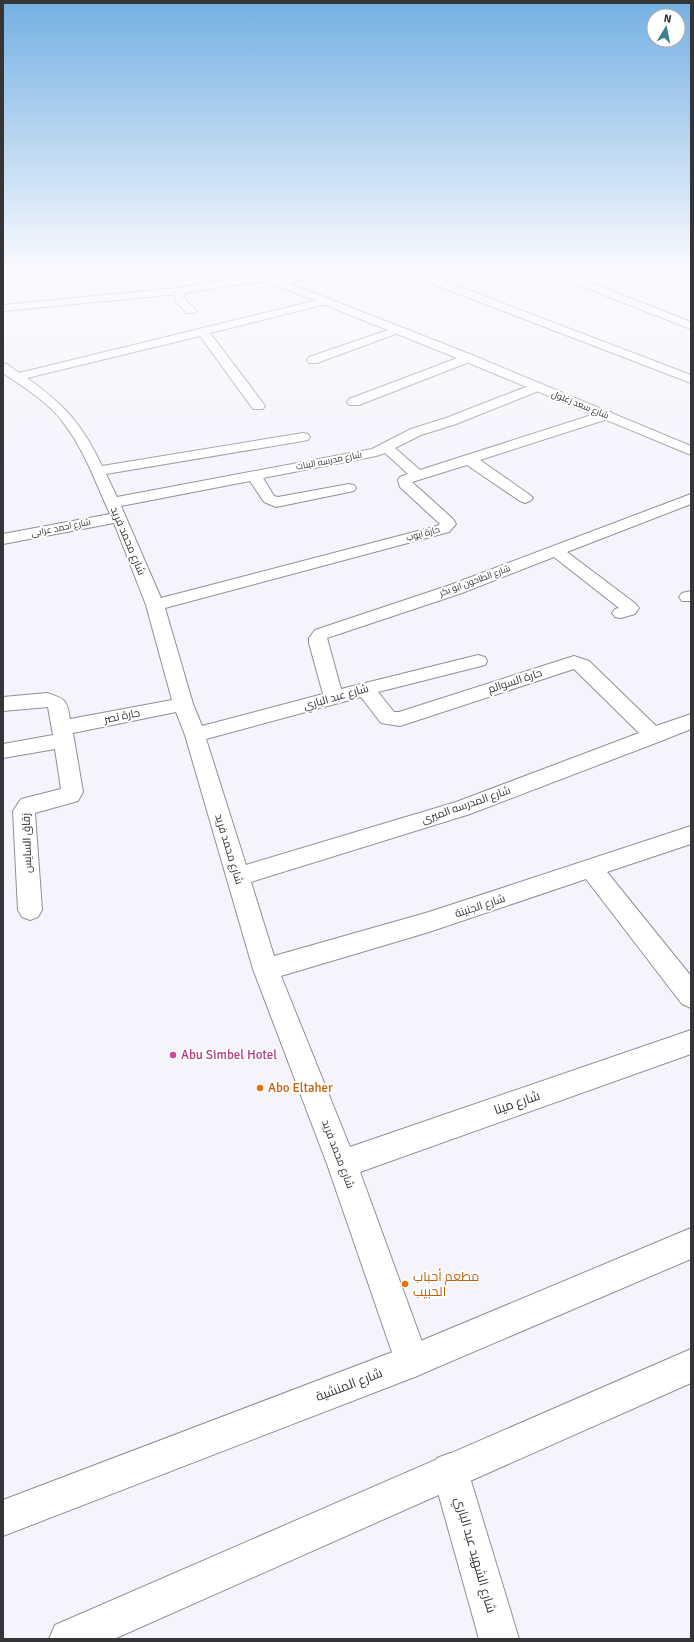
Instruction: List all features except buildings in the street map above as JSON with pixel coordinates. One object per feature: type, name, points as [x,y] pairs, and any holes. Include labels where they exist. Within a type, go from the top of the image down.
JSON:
[{"type":"street","points":[[10,372],[144,346]]},
{"type":"street","points":[[213,346],[258,406]]},
{"type":"street","points":[[313,360],[353,346]]},
{"type":"street","name":"شارع سعد زغلول","points":[[437,346],[691,451]]},
{"type":"street","points":[[604,346],[691,379]]},
{"type":"street","points":[[354,402],[468,358]]},
{"type":"street","name":"شارع محمد فريد","points":[[10,372],[44,396],[67,418],[84,443],[98,471],[155,605],[183,704],[195,735],[266,970],[342,1164],[412,1361]]},
{"type":"street","name":"شارع مدرسه البنات","points":[[115,510],[253,475],[376,452],[416,432],[536,387]]},
{"type":"street","name":"حارة ايوب","points":[[155,605],[447,527],[447,522],[405,484],[404,482],[407,478],[606,416]]},
{"type":"street","points":[[98,471],[304,437]]},
{"type":"street","points":[[386,447],[417,475]]},
{"type":"street","points":[[468,459],[525,498]]},
{"type":"street","points":[[253,475],[270,500],[276,502],[349,488]]},
{"type":"street","name":"شارع الطاحون ابو بكر","points":[[334,698],[318,643],[318,638],[321,634],[456,589],[556,552],[691,499]]},
{"type":"street","name":"شارع احمد عرابى","points":[[3,539],[115,510]]},
{"type":"street","points":[[556,552],[630,608],[629,610],[621,613]]},
{"type":"street","name":"شارع عبد الباري","points":[[195,735],[365,689],[478,661]]},
{"type":"street","name":"حارة السوالم","points":[[365,689],[388,718],[394,720],[574,662],[582,666],[654,736]]},
{"type":"street","points":[[3,704],[52,701],[58,706],[63,734]]},
{"type":"street","name":"حارة نصر","points":[[3,751],[63,734],[183,704]]},
{"type":"street","name":"شارع المدرسه الميرى","points":[[237,877],[462,808],[691,722]]},
{"type":"street","name":"زقاق السايس","points":[[30,910],[24,812],[29,805],[66,796],[72,792],[63,734]]},
{"type":"street","name":"شارع الجنينة","points":[[266,970],[436,920],[691,835]]},
{"type":"street","points":[[591,868],[691,996]]},
{"type":"street","name":"شارع مينا","points":[[342,1164],[691,1042]]},
{"type":"street","name":"شارع المنشية","points":[[3,1518],[412,1361],[691,1243]]},
{"type":"street","points":[[68,1639],[691,1366]]},
{"type":"street","name":"شارع الشهيد عبد الباري","points":[[450,1471],[499,1639]]},
{"type":"place","name":"Abu Simbel Hotel","points":[[173,1055]]},
{"type":"place","name":"Abo Eltaher","points":[[260,1088]]},
{"type":"place","name":"مطعم أحباب الحبيب","points":[[405,1284]]}]
